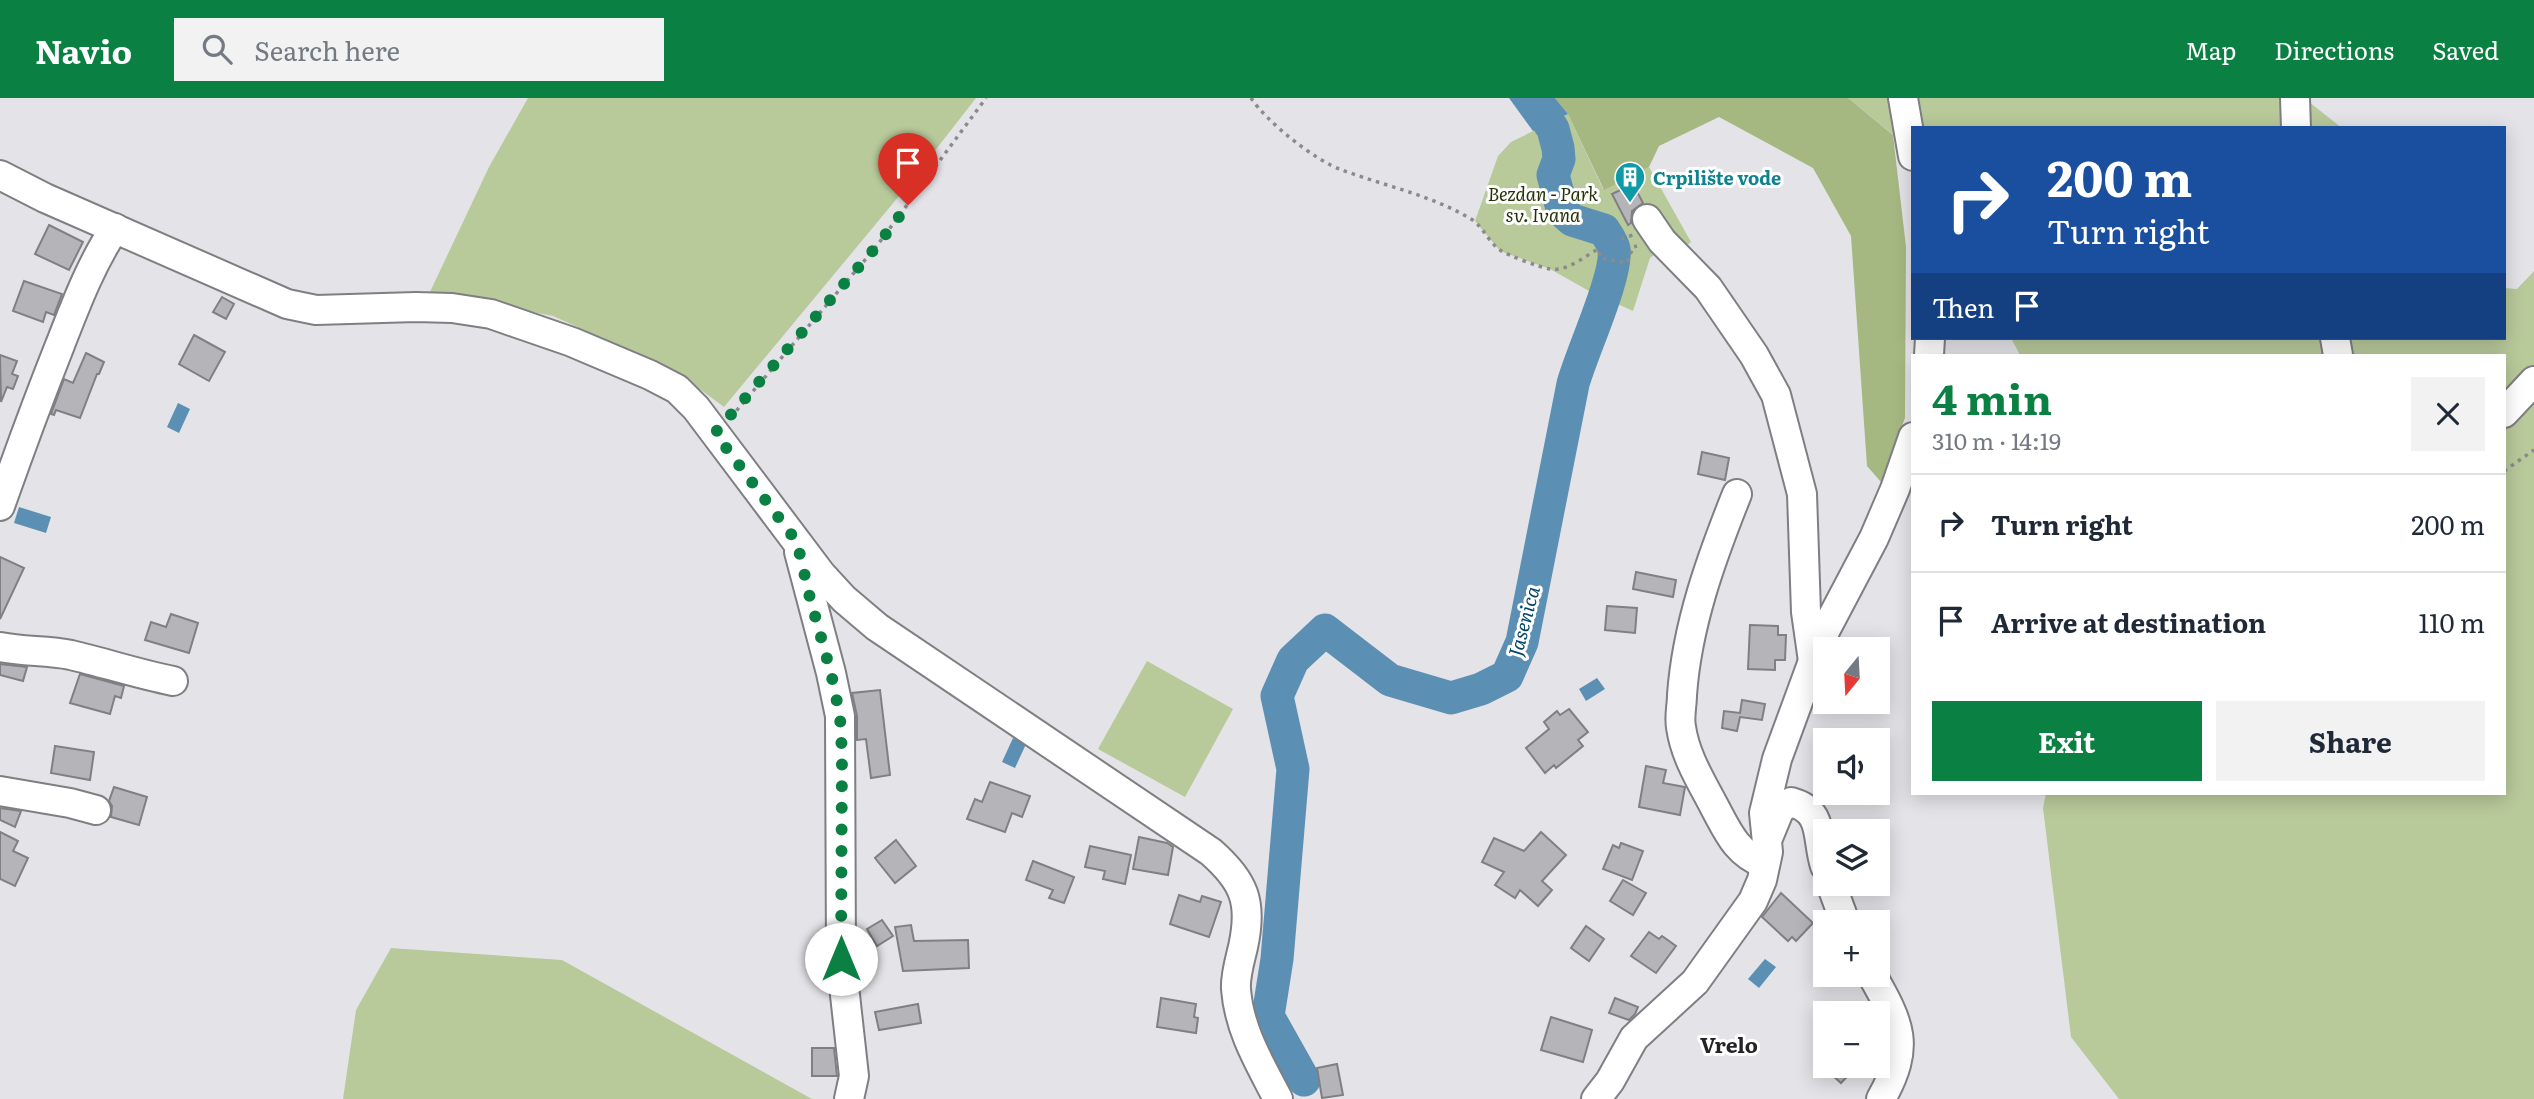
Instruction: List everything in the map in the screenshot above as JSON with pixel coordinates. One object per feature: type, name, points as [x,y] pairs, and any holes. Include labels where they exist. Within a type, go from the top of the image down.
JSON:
[{"type":"street","points":[[1903,98],[1911,144]]},
{"type":"street","points":[[2295,98],[2296,126]]},
{"type":"street","points":[[0,175],[45,198],[286,304],[316,310],[452,308],[492,314],[572,342],[677,389],[696,408],[821,574],[844,599],[877,627],[1211,852],[1230,869],[1247,905],[1246,933],[1236,986],[1239,1010],[1246,1036],[1278,1099]]},
{"type":"street","points":[[1647,219],[1662,241],[1708,288],[1754,355],[1776,395],[1802,494],[1806,612],[1812,661]]},
{"type":"street","points":[[0,506],[88,275],[115,228]]},
{"type":"street","points":[[2506,411],[2534,381]]},
{"type":"street","points":[[1767,852],[1764,813],[1777,759],[1812,661],[1879,526],[1911,444]]},
{"type":"street","points":[[1737,494],[1710,566],[1684,667],[1680,726],[1692,764],[1728,832],[1748,858],[1767,852]]},
{"type":"street","points":[[797,542],[840,716],[841,959],[854,1076],[849,1099]]},
{"type":"street","points":[[0,647],[71,655],[173,681]]},
{"type":"street","points":[[0,791],[96,810]]},
{"type":"street","points":[[1596,1099],[1606,1087],[1634,1038],[1695,982],[1754,901],[1780,809],[1791,802],[1803,805],[1811,811],[1815,819]]},
{"type":"street","points":[[1879,987],[1894,1013],[1899,1048],[1895,1069],[1881,1099]]},
{"type":"path","points":[[715,433],[876,247],[986,98]]},
{"type":"path","points":[[1251,98],[1259,110],[1292,140],[1339,169],[1392,185],[1450,208],[1475,221],[1500,251],[1550,269],[1561,269],[1598,249],[1601,258],[1627,263],[1633,247]]},
{"type":"path","points":[[2506,470],[2534,450]]},
{"type":"green space","points":[[528,98],[976,98],[909,184],[724,407],[674,370],[553,316],[430,292],[489,167]]},
{"type":"green space","points":[[1555,98],[1848,98],[1893,135],[1906,247],[1905,418],[1881,482],[1867,466],[1851,236],[1813,168],[1719,117],[1659,146],[1649,167],[1604,190],[1568,114]]},
{"type":"green space","points":[[1848,98],[2304,98],[2339,126],[1911,126],[1911,149]]},
{"type":"green space","name":"Bezdan - Park sv. Ivana","points":[[1568,114],[1603,189],[1649,167],[1691,242],[1668,261],[1654,255],[1650,258],[1633,311],[1550,269],[1500,251],[1475,221],[1498,156],[1511,142]]},
{"type":"green space","points":[[2534,271],[2534,1099],[2119,1099],[2071,1037],[2043,808],[2046,795],[2506,795],[2506,354],[2019,354],[2012,340],[2506,340],[2506,288],[2517,289]]},
{"type":"green space","points":[[1147,661],[1233,709],[1185,797],[1098,749]]},
{"type":"green space","points":[[391,948],[562,960],[812,1099],[343,1099],[356,1010]]},
{"type":"water","points":[[1509,98],[1555,98],[1568,114],[1533,131]]},
{"type":"water","points":[[178,403],[190,409],[179,433],[167,427]]},
{"type":"water","points":[[19,507],[51,517],[46,533],[14,523]]},
{"type":"water","points":[[1597,678],[1605,689],[1586,701],[1579,689]]},
{"type":"water","points":[[1013,738],[1026,744],[1015,768],[1002,762]]},
{"type":"water","points":[[1765,959],[1776,967],[1759,988],[1748,979]]},
{"type":"building","name":"Crpilište vode","points":[[1633,184],[1643,203],[1632,211],[1631,223],[1628,225],[1612,194]]},
{"type":"building","points":[[49,225],[83,242],[69,270],[35,254]]},
{"type":"building","points":[[24,281],[62,294],[54,315],[46,312],[43,322],[13,311]]},
{"type":"building","points":[[222,297],[234,304],[226,319],[213,312]]},
{"type":"building","points":[[194,335],[225,352],[209,381],[179,364]]},
{"type":"building","points":[[86,353],[104,362],[80,418],[56,410],[54,415],[51,414],[64,379],[73,383]]},
{"type":"building","points":[[0,355],[17,361],[12,374],[18,376],[13,389],[7,387],[1,402]]},
{"type":"building","points":[[1702,452],[1729,458],[1725,480],[1698,474]]},
{"type":"building","points":[[0,557],[24,568],[0,619]]},
{"type":"building","points":[[1636,572],[1676,580],[1673,597],[1633,589]]},
{"type":"building","points":[[1607,606],[1637,608],[1635,633],[1605,630]]},
{"type":"building","points":[[171,614],[198,623],[189,653],[145,640],[151,622],[166,627]]},
{"type":"building","points":[[1750,625],[1778,626],[1778,635],[1786,635],[1785,660],[1775,660],[1775,670],[1748,669]]},
{"type":"building","points":[[0,664],[27,667],[23,681],[0,675]]},
{"type":"building","points":[[80,674],[124,686],[121,698],[115,696],[110,714],[70,703]]},
{"type":"building","points":[[880,690],[890,775],[871,778],[866,739],[857,740],[857,716],[852,693]]},
{"type":"building","points":[[1742,700],[1765,704],[1762,720],[1740,717],[1737,731],[1722,728],[1724,711],[1740,713]]},
{"type":"building","points":[[1569,709],[1588,732],[1578,740],[1583,746],[1556,768],[1554,765],[1545,773],[1526,748],[1549,729],[1544,722],[1557,711],[1560,715]]},
{"type":"building","points":[[55,746],[94,752],[90,780],[51,773]]},
{"type":"building","points":[[1646,766],[1666,770],[1663,783],[1685,787],[1680,815],[1639,807]]},
{"type":"building","points":[[990,782],[1030,796],[1022,817],[1012,813],[1005,832],[967,819],[975,799],[982,802]]},
{"type":"building","points":[[114,787],[147,797],[139,825],[111,817],[112,806],[109,801]]},
{"type":"building","points":[[0,808],[21,811],[15,827],[0,820]]},
{"type":"building","points":[[0,832],[18,841],[13,851],[28,858],[15,886],[0,879]]},
{"type":"building","points":[[1541,832],[1566,855],[1542,881],[1552,890],[1538,906],[1520,890],[1515,898],[1495,885],[1504,872],[1482,862],[1494,838],[1524,851]]},
{"type":"building","points":[[1139,837],[1167,843],[1173,847],[1168,875],[1133,869]]},
{"type":"building","points":[[896,840],[916,866],[895,883],[875,858]]},
{"type":"building","points":[[1621,843],[1643,851],[1632,880],[1603,869],[1613,845],[1619,848]]},
{"type":"building","points":[[1090,846],[1131,855],[1125,884],[1103,879],[1105,871],[1085,867]]},
{"type":"building","points":[[1033,861],[1074,877],[1064,903],[1049,898],[1053,890],[1026,880]]},
{"type":"building","points":[[1623,880],[1646,893],[1633,915],[1610,901]]},
{"type":"building","points":[[1781,893],[1813,923],[1796,941],[1792,937],[1788,941],[1762,917]]},
{"type":"building","points":[[1179,895],[1200,902],[1202,896],[1221,902],[1209,937],[1170,924]]},
{"type":"building","points":[[882,920],[893,936],[877,946],[867,929]]},
{"type":"building","points":[[911,925],[914,941],[968,940],[969,968],[903,971],[895,927]]},
{"type":"building","points":[[1586,926],[1604,939],[1589,961],[1571,948]]},
{"type":"building","points":[[1649,932],[1659,939],[1662,936],[1676,946],[1656,973],[1631,956]]},
{"type":"building","points":[[1161,998],[1196,1004],[1196,1033],[1157,1027]]},
{"type":"building","points":[[1615,998],[1638,1007],[1629,1020],[1609,1013]]},
{"type":"building","points":[[918,1004],[921,1023],[879,1030],[875,1012]]},
{"type":"building","points":[[1551,1017],[1592,1030],[1583,1062],[1541,1050]]},
{"type":"building","points":[[812,1048],[834,1048],[837,1076],[812,1076]]},
{"type":"building","points":[[1337,1064],[1343,1095],[1322,1098],[1317,1068]]},
{"type":"waterway","name":"Jasenica","points":[[1304,1080],[1268,1016],[1277,959],[1293,769],[1277,696],[1293,660],[1325,630],[1390,680],[1451,698],[1481,689],[1507,676],[1522,642],[1573,384],[1614,261],[1614,249],[1604,230],[1572,220],[1563,212],[1553,175],[1559,159],[1553,129],[1532,98]]},
{"type":"place","name":"Crpilište vode","points":[[1630,204]]},
{"type":"district","name":"Vrelo","points":[[1729,1043]]},
{"type":"route","points":[[841,959],[842,754],[840,716],[831,673],[797,542],[715,433],[876,247],[908,205]]}]
